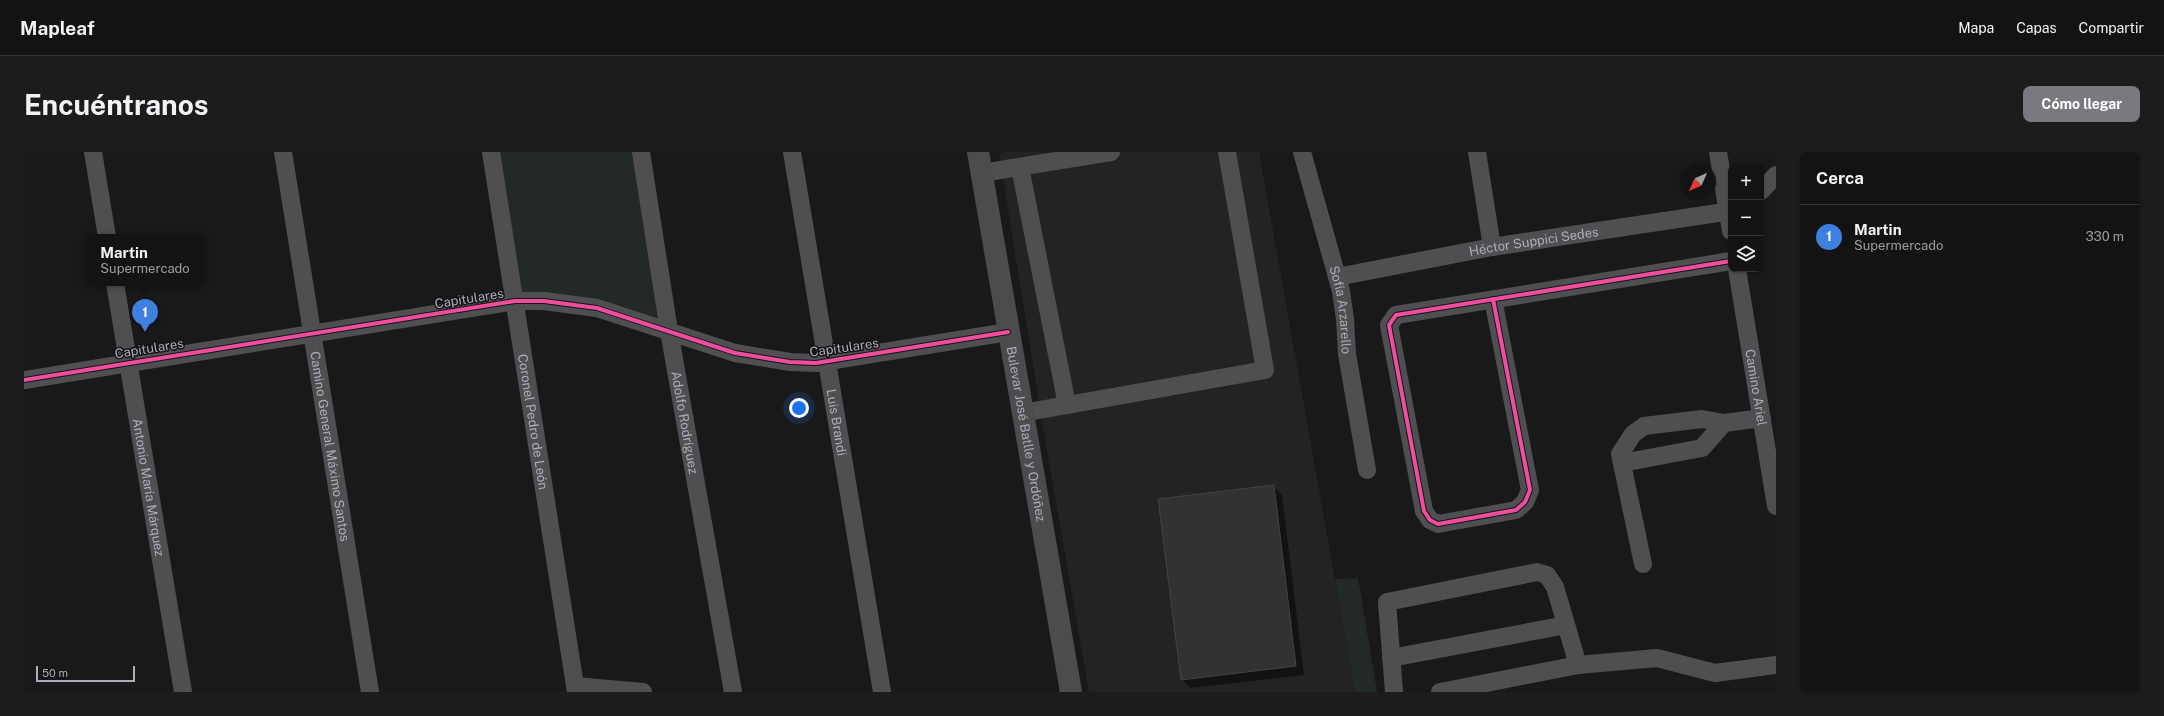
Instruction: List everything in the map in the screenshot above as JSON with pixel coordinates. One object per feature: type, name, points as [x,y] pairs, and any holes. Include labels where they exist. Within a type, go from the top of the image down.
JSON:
[{"type":"main road","name":"Bulevar José Batlle y Ordóñez","points":[[980,162],[1071,692]]},
{"type":"street","points":[[93,152],[107,234]]},
{"type":"street","name":"Camino General Máximo Santos","points":[[283,152],[370,692]]},
{"type":"street","name":"Coronel Pedro de León","points":[[490,152],[516,301],[576,689]]},
{"type":"street","name":"Adolfo Rodríguez","points":[[641,152],[669,331],[733,692]]},
{"type":"street","name":"Luis Brandi","points":[[792,152],[882,692]]},
{"type":"street","points":[[980,162],[1020,167],[1112,152]]},
{"type":"street","points":[[1022,413],[1265,370],[1227,152]]},
{"type":"street","name":"Sofía Arzarello","points":[[1302,152],[1337,277],[1345,319],[1347,354],[1367,470]]},
{"type":"street","points":[[1477,152],[1492,246]]},
{"type":"street","points":[[1718,152],[1728,206]]},
{"type":"street","points":[[1020,167],[1067,405]]},
{"type":"street","points":[[1764,188],[1776,175]]},
{"type":"street","name":"Héctor Suppici Sedes","points":[[1337,277],[1492,246],[1728,211]]},
{"type":"street","points":[[1493,299],[1530,490],[1525,502],[1516,510],[1438,524],[1430,520],[1424,511],[1389,325],[1396,315],[1493,299],[1728,261]]},
{"type":"street","name":"Camino Ariel","points":[[1738,272],[1776,506]]},
{"type":"street","name":"Antonio María Márquez","points":[[115,286],[183,692]]},
{"type":"street","name":"Capitulares","points":[[24,380],[128,362],[516,301],[544,301],[597,308],[735,353],[790,362],[827,361],[1008,332]]},
{"type":"street","points":[[1643,564],[1620,454],[1633,434],[1644,426],[1702,418],[1724,423],[1762,418]]},
{"type":"street","points":[[1622,463],[1702,448],[1724,423]]},
{"type":"street","points":[[1394,692],[1387,602],[1537,572],[1547,576],[1555,587],[1578,665]]},
{"type":"street","points":[[1392,658],[1566,625]]},
{"type":"street","points":[[1440,692],[1578,665],[1657,658],[1715,673],[1776,665]]},
{"type":"street","points":[[576,689],[643,692]]},
{"type":"shaded area","points":[[496,152],[635,152],[660,299],[658,322],[521,295]]},
{"type":"shaded area","points":[[1259,152],[1355,692],[1089,692],[1044,433],[999,153]]},
{"type":"shaded area","points":[[1358,578],[1377,692],[1355,692],[1335,579]]},
{"type":"building","points":[[1274,485],[1296,666],[1181,680],[1158,499]]},
{"type":"cycle path","points":[[1493,299],[1728,261]]},
{"type":"cycle path","points":[[1493,299],[1530,490],[1525,502],[1516,510],[1438,524],[1430,520],[1424,511],[1389,325],[1396,315],[1493,299]]},
{"type":"cycle path","points":[[24,380],[515,301],[544,301],[597,308],[735,353],[790,362],[816,363],[1008,332]]},
{"type":"place","name":"Martin","points":[[145,332]]}]
